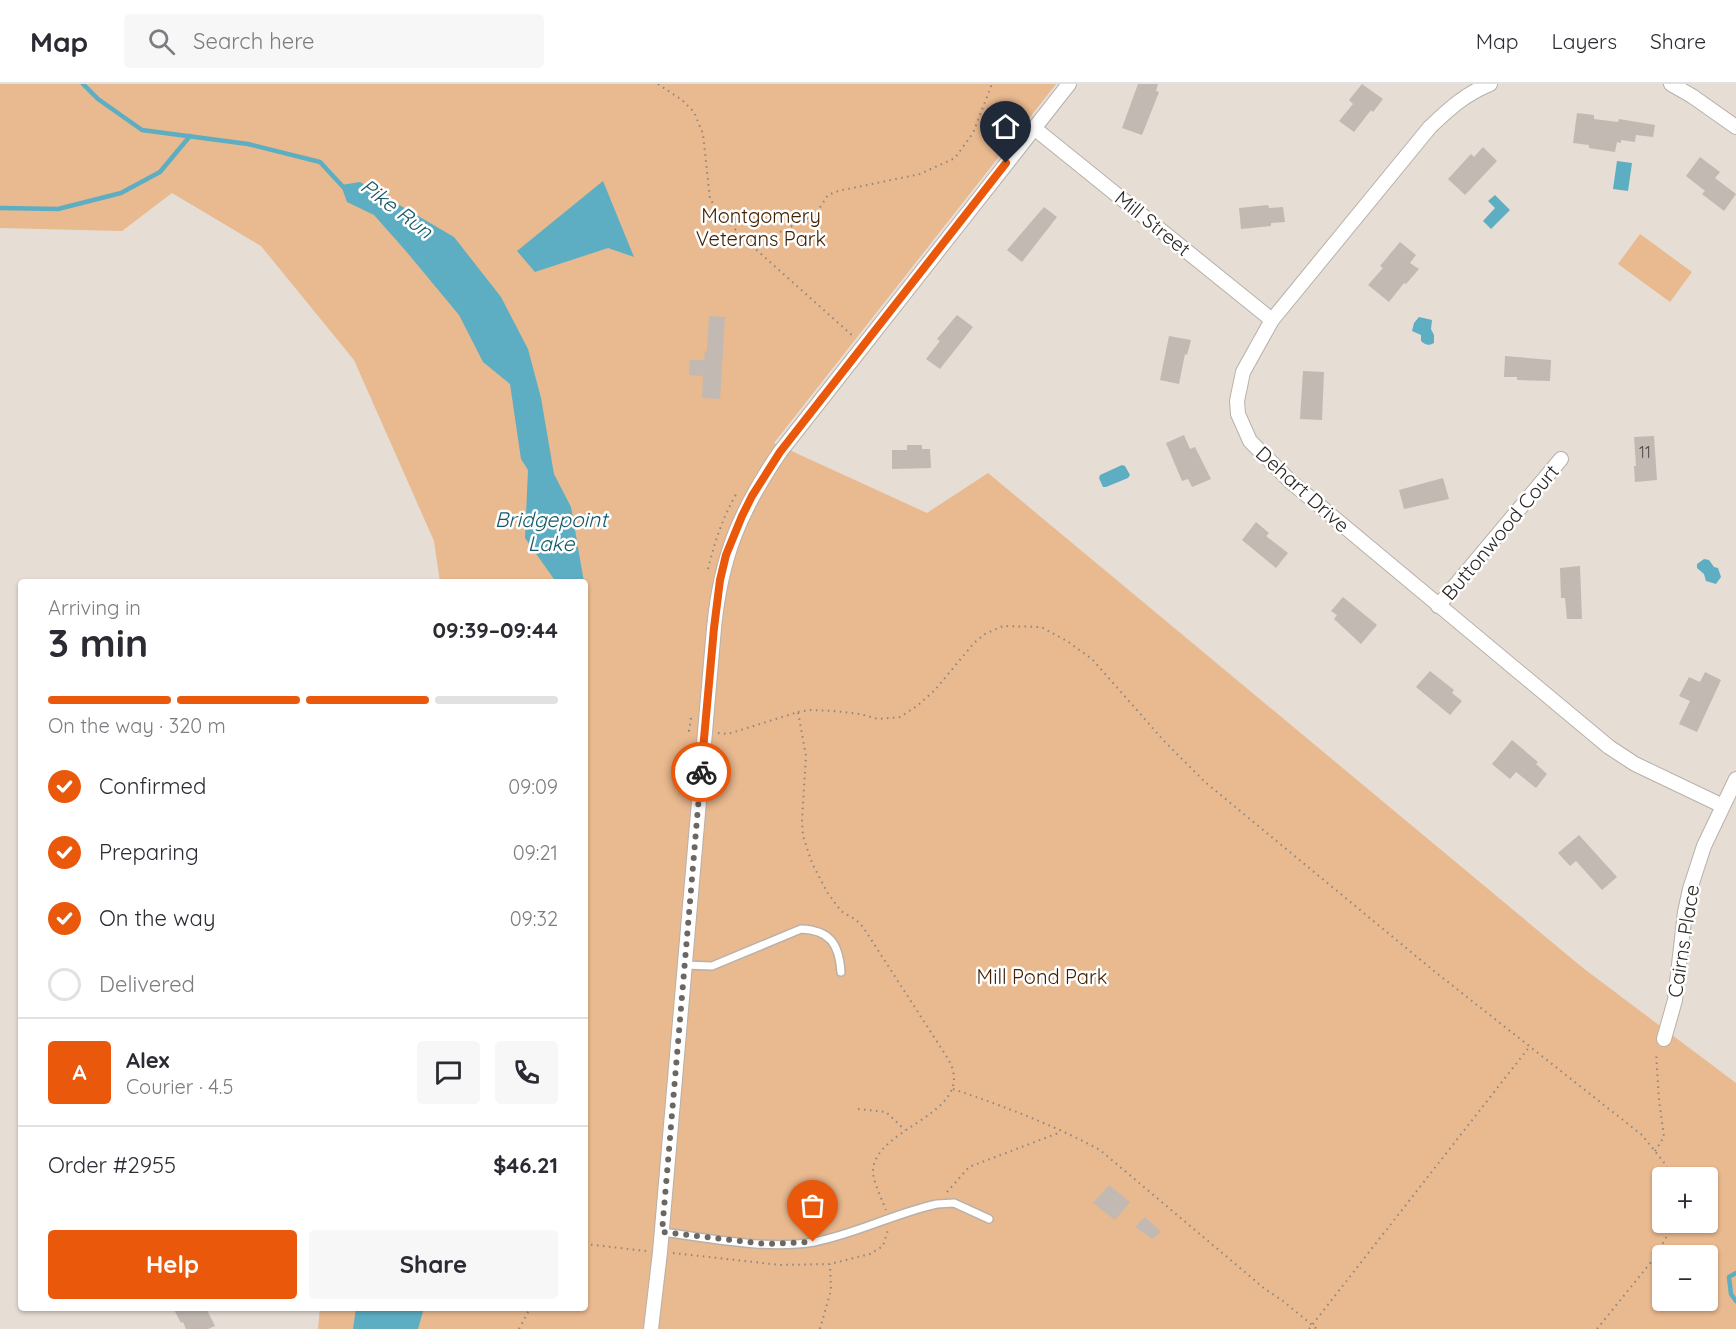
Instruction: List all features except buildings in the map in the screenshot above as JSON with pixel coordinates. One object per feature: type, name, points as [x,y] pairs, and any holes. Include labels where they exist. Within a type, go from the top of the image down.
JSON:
[{"type":"street","points":[[651,1329],[662,1232],[716,603],[726,555],[752,496],[780,452],[1069,84]]},
{"type":"street","name":"Dehart Drive","points":[[1490,84],[1472,91],[1455,103],[1430,127],[1272,320],[1243,372],[1237,401],[1238,414],[1250,441],[1291,482],[1609,747],[1635,764],[1723,806]]},
{"type":"street","points":[[1671,84],[1736,127]]},
{"type":"street","name":"Mill Street","points":[[1034,128],[1272,320]]},
{"type":"street","name":"Buttonwood Court","points":[[1438,606],[1561,459]]},
{"type":"street","name":"Cairns Place","points":[[1664,1039],[1675,1000],[1685,912],[1690,889],[1704,846],[1736,779]]},
{"type":"lane","points":[[684,965],[712,966],[801,929],[816,930],[834,944],[840,958],[841,972]]},
{"type":"lane","points":[[662,1232],[765,1244],[790,1244],[837,1236],[937,1204],[954,1203],[989,1219]]},
{"type":"path","points":[[658,84],[682,100],[694,112],[703,134],[710,199],[721,215],[752,246],[852,334],[854,340]]},
{"type":"path","points":[[752,246],[815,215],[828,195],[920,174],[955,158],[974,133],[992,84]]},
{"type":"path","points":[[706,578],[725,512],[741,486]]},
{"type":"path","points":[[713,733],[728,734],[811,710],[860,714],[878,719],[900,717],[934,691],[974,644],[986,634],[1003,626],[1041,627],[1067,640],[1092,659],[1170,747],[1205,782],[1434,971],[1642,1135],[1667,1167]]},
{"type":"path","points":[[692,709],[689,731],[695,732]]},
{"type":"path","points":[[669,1253],[780,1265],[830,1264],[870,1254],[883,1246],[888,1229],[886,1210],[872,1172],[876,1158],[890,1143],[940,1106],[952,1089],[953,1072],[945,1054],[863,927],[841,911],[827,892],[812,862],[803,828],[806,756],[798,712]]},
{"type":"path","points":[[1655,1151],[1664,1137],[1656,1064],[1657,1049],[1664,1039]]},
{"type":"path","points":[[1309,1329],[1530,1046]]},
{"type":"path","points":[[952,1089],[985,1100],[1101,1150],[1265,1289],[1317,1329]]},
{"type":"path","points":[[858,1109],[883,1111],[893,1117],[905,1131]]},
{"type":"path","points":[[937,1204],[969,1167],[1062,1132]]},
{"type":"path","points":[[1597,1329],[1655,1257],[1669,1233]]},
{"type":"path","points":[[588,1244],[649,1251]]},
{"type":"path","points":[[820,1329],[831,1290],[830,1264]]},
{"type":"path","points":[[519,1329],[528,1311]]},
{"type":"green space","name":"Mill Pond Park","points":[[0,84],[1056,84],[774,443],[927,513],[988,473],[1583,968],[1736,1083],[1736,1329],[318,1329],[320,1311],[588,1311],[588,579],[440,579],[434,541],[354,360],[261,246],[172,193],[122,231],[0,228]]},
{"type":"green space","points":[[1640,234],[1692,272],[1670,302],[1618,264]]},
{"type":"water","points":[[1617,161],[1632,163],[1628,191],[1613,189]]},
{"type":"water","points":[[603,181],[634,257],[608,248],[535,272],[517,251]]},
{"type":"water","name":"Bridgepoint Lake","points":[[360,182],[454,237],[501,297],[528,349],[541,398],[554,474],[571,507],[583,579],[554,579],[525,538],[528,470],[521,459],[510,384],[483,362],[459,315],[405,250],[374,215],[347,202],[341,185]]},
{"type":"water","points":[[1495,195],[1510,210],[1491,229],[1483,221],[1495,208],[1488,201]]},
{"type":"water","points":[[1419,317],[1432,320],[1434,343],[1429,345],[1424,343],[1421,341],[1421,335],[1412,331]]},
{"type":"water","points":[[1122,465],[1130,475],[1128,478],[1103,487],[1100,475]]},
{"type":"water","points":[[1704,559],[1709,560],[1714,567],[1718,568],[1721,577],[1716,584],[1706,581],[1704,574],[1697,568],[1697,564]]},
{"type":"water","points":[[356,1311],[423,1311],[418,1329],[353,1329]]},
{"type":"waterway","name":"Pike Run","points":[[83,84],[98,99],[142,130],[248,144],[320,162],[345,189]]},
{"type":"waterway","points":[[0,208],[58,209],[121,193],[160,172],[190,136]]},
{"type":"waterway","points":[[1736,1273],[1729,1277],[1731,1294],[1736,1301]]},
{"type":"way so far","points":[[701,772],[662,1232],[765,1244],[813,1242]]},
{"type":"route","points":[[701,772],[720,580],[726,555],[752,496],[780,452],[1006,163]]},
{"type":"park label","name":"Montgomery Veterans Park","points":[[761,226]]}]
